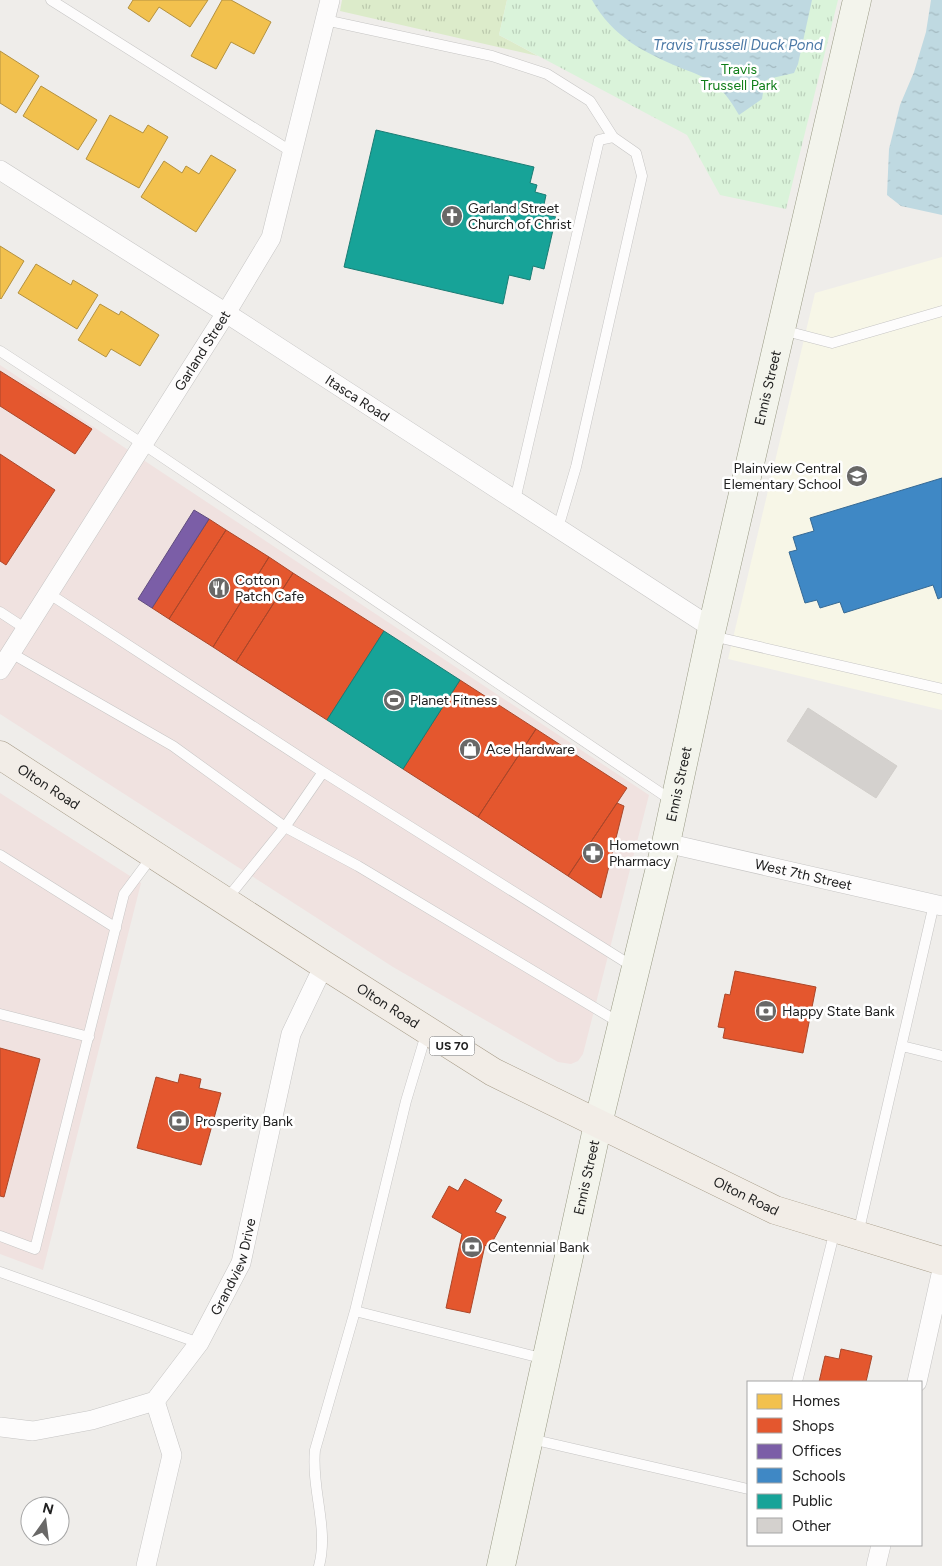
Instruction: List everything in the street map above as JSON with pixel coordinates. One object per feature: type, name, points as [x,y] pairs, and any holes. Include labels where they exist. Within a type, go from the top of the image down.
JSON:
[{"type":"main road","name":"Ennis Street","points":[[501,1566],[598,1124],[666,843],[712,632],[857,0]]},
{"type":"main road","name":"Olton Road","points":[[0,755],[493,1072],[776,1210],[942,1261]]},
{"type":"street","name":"Garland Street","points":[[3,664],[144,444],[271,238],[330,0]]},
{"type":"street","name":"Itasca Road","points":[[0,170],[226,313],[515,500],[712,632]]},
{"type":"street","name":"West 7th Street","points":[[666,843],[938,905]]},
{"type":"street","name":"Grandview Drive","points":[[155,1401],[199,1343],[241,1263],[291,1034],[324,965]]},
{"type":"street","points":[[917,1381],[942,1270]]},
{"type":"street","points":[[0,1427],[32,1431],[92,1420],[155,1401],[172,1455],[143,1565]]},
{"type":"street","points":[[876,1566],[881,1546]]},
{"type":"lane","points":[[51,0],[292,152]]},
{"type":"lane","points":[[325,20],[492,56],[547,74],[590,101],[613,137],[636,153],[642,176],[576,467],[558,528]]},
{"type":"lane","points":[[515,500],[598,140],[613,137]]},
{"type":"lane","points":[[781,330],[832,343],[942,311]]},
{"type":"lane","points":[[0,351],[144,444],[675,802]]},
{"type":"lane","points":[[48,593],[323,772],[636,968]]},
{"type":"lane","points":[[0,612],[26,630]]},
{"type":"lane","points":[[712,632],[942,690]]},
{"type":"lane","points":[[3,664],[172,746],[285,827],[358,866],[622,1025]]},
{"type":"lane","points":[[226,901],[285,827],[323,772]]},
{"type":"lane","points":[[0,1236],[35,1249],[124,894],[154,854]]},
{"type":"lane","points":[[0,855],[116,928]]},
{"type":"lane","points":[[797,1381],[847,1231],[902,1046],[938,905]]},
{"type":"lane","points":[[0,1014],[88,1037]]},
{"type":"lane","points":[[319,1566],[322,1543],[314,1471],[315,1450],[354,1311],[406,1101],[427,1030]]},
{"type":"lane","points":[[902,1046],[942,1056]]},
{"type":"lane","points":[[0,1272],[199,1343]]},
{"type":"lane","points":[[354,1311],[547,1360]]},
{"type":"lane","points":[[530,1438],[747,1488]]},
{"type":"shaded area","name":"Plainview Central Elementary School","points":[[942,257],[942,710],[728,659],[815,293]]},
{"type":"shaded area","points":[[0,365],[649,795],[583,1054],[578,1061],[571,1064],[558,1062],[393,967],[0,714]]},
{"type":"shaded area","points":[[0,793],[141,883],[43,1270],[0,1254]]},
{"type":"green space","points":[[342,0],[507,0],[499,35],[538,56],[340,11]]},
{"type":"green space","name":"Travis Trussell Park","points":[[507,0],[838,0],[786,209],[720,195],[687,135],[499,35]]},
{"type":"water","name":"Travis Trussell Duck Pond","points":[[592,0],[812,0],[798,64],[794,73],[768,79],[764,86],[762,99],[739,115],[727,97],[714,84],[701,76],[654,56],[619,34],[600,13]]},
{"type":"water","points":[[931,0],[942,0],[942,215],[901,206],[887,195],[889,149],[900,105],[914,72],[926,32]]},
{"type":"building: Homes","points":[[133,0],[208,0],[190,27],[159,7],[149,22],[128,8]]},
{"type":"building: Homes","points":[[222,0],[231,0],[271,22],[254,54],[231,42],[216,69],[191,56]]},
{"type":"building: Homes","points":[[0,51],[39,76],[16,113],[0,103]]},
{"type":"building: Homes","points":[[41,86],[97,120],[78,150],[23,116]]},
{"type":"building: Homes","points":[[110,115],[143,133],[148,125],[168,137],[139,188],[86,159]]},
{"type":"building: Homes","points":[[211,155],[236,170],[196,232],[141,197],[164,161],[182,173],[186,166],[199,174]]},
{"type":"building: Homes","points":[[0,246],[24,261],[1,299],[0,298]]},
{"type":"building: Homes","points":[[36,264],[71,285],[73,280],[98,295],[77,329],[18,293]]},
{"type":"building: Homes","points":[[100,304],[119,315],[121,311],[159,335],[140,366],[111,349],[106,357],[78,340]]},
{"type":"building: Shops","points":[[0,371],[92,429],[75,454],[0,406]]},
{"type":"building: Shops","points":[[0,454],[55,490],[6,565],[0,561]]},
{"type":"building: Shops","points":[[209,519],[226,530],[169,619],[152,608]]},
{"type":"building: Shops","name":"Cotton Patch Cafe","points":[[226,530],[269,557],[213,647],[169,619]]},
{"type":"building: Shops","points":[[269,557],[293,573],[236,662],[213,647]]},
{"type":"building: Shops","points":[[293,573],[384,631],[327,720],[236,662]]},
{"type":"building: Shops","name":"Ace Hardware","points":[[460,680],[536,729],[478,817],[403,769]]},
{"type":"building: Shops","points":[[536,729],[627,788],[568,876],[478,817]]},
{"type":"building: Shops","points":[[617,803],[624,806],[601,898],[568,876]]},
{"type":"building: Shops","name":"Happy State Bank","points":[[735,971],[816,987],[803,1053],[723,1038],[725,1028],[718,1027],[725,994],[730,995]]},
{"type":"building: Shops","points":[[0,1048],[40,1059],[4,1197],[0,1196]]},
{"type":"building: Shops","name":"Prosperity Bank","points":[[180,1074],[201,1079],[199,1088],[221,1093],[201,1165],[137,1148],[156,1077],[178,1083]]},
{"type":"building: Shops","name":"Centennial Bank","points":[[465,1179],[502,1200],[495,1212],[506,1217],[489,1248],[485,1245],[470,1313],[446,1308],[462,1234],[432,1217],[449,1186],[458,1191]]},
{"type":"building: Shops","points":[[841,1349],[872,1356],[866,1381],[819,1381],[825,1356],[839,1359]]},
{"type":"building: Offices","points":[[194,510],[209,519],[152,608],[138,599]]},
{"type":"building: Schools","points":[[942,478],[942,597],[938,599],[933,585],[844,613],[840,602],[820,608],[817,600],[805,603],[789,552],[797,550],[793,537],[814,531],[810,518]]},
{"type":"building: Public","name":"Garland Street Church of Christ","points":[[376,130],[534,167],[530,183],[537,185],[535,192],[546,195],[542,214],[556,217],[544,269],[533,266],[530,280],[509,275],[503,304],[344,267]]},
{"type":"building: Public","name":"Planet Fitness","points":[[384,631],[460,680],[403,769],[327,720]]},
{"type":"building: Other","points":[[808,708],[897,766],[876,798],[787,741]]},
{"type":"place","name":"Garland Street Church of Christ","points":[[452,216]]},
{"type":"place","name":"Plainview Central Elementary School","points":[[857,476]]},
{"type":"place","name":"Cotton Patch Cafe","points":[[219,588]]},
{"type":"place","name":"Planet Fitness","points":[[394,700]]},
{"type":"place","name":"Ace Hardware","points":[[470,749]]},
{"type":"place","name":"Hometown Pharmacy","points":[[593,853]]},
{"type":"place","name":"Happy State Bank","points":[[766,1011]]},
{"type":"place","name":"Prosperity Bank","points":[[179,1121]]},
{"type":"place","name":"Centennial Bank","points":[[472,1247]]}]
